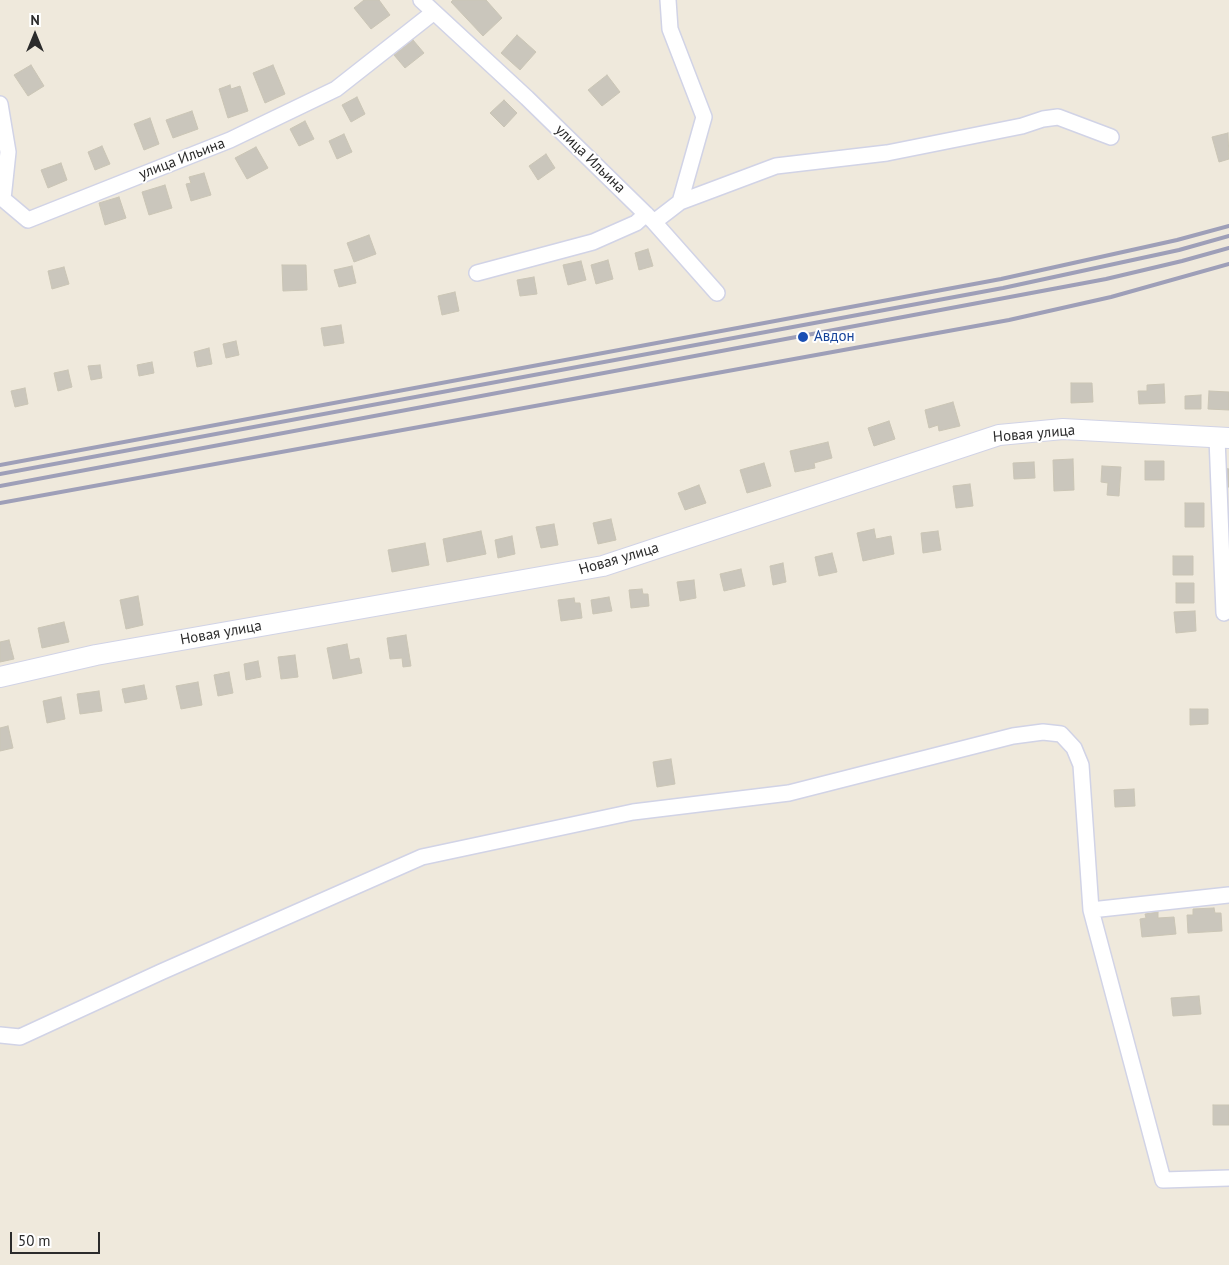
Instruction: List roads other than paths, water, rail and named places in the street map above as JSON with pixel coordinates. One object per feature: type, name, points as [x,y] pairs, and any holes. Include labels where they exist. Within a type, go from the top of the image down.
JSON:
[{"type":"street","name":"улица Ильина","points":[[421,0],[527,98],[650,218],[717,293]]},
{"type":"street","points":[[668,0],[670,29],[704,117],[680,202]]},
{"type":"street","name":"улица Ильина","points":[[0,104],[8,152],[3,199],[28,220],[230,140],[336,89],[434,12]]},
{"type":"street","points":[[477,273],[593,242],[650,218],[680,202],[776,166],[887,153],[1022,126],[1043,118],[1058,117],[1111,137]]},
{"type":"street","name":"Новая улица","points":[[0,677],[96,655],[603,566],[999,435],[1063,429],[1223,438]]},
{"type":"street","points":[[1223,438],[1224,613]]},
{"type":"street","points":[[0,1035],[20,1037],[422,856],[633,812],[789,793],[1013,736],[1043,732],[1062,734],[1074,748],[1082,765],[1091,910],[1163,1180],[1229,1178]]},
{"type":"street","points":[[1091,910],[1229,895]]},
{"type":"railway","points":[[0,465],[1001,279],[1177,240],[1229,226]]},
{"type":"railway","points":[[0,474],[1003,288],[1179,250],[1229,236]]},
{"type":"railway","points":[[0,486],[1106,279],[1229,248]]},
{"type":"railway","points":[[0,503],[1009,320],[1111,297],[1229,264]]},
{"type":"place","name":"Авдон","points":[[803,337]]}]
